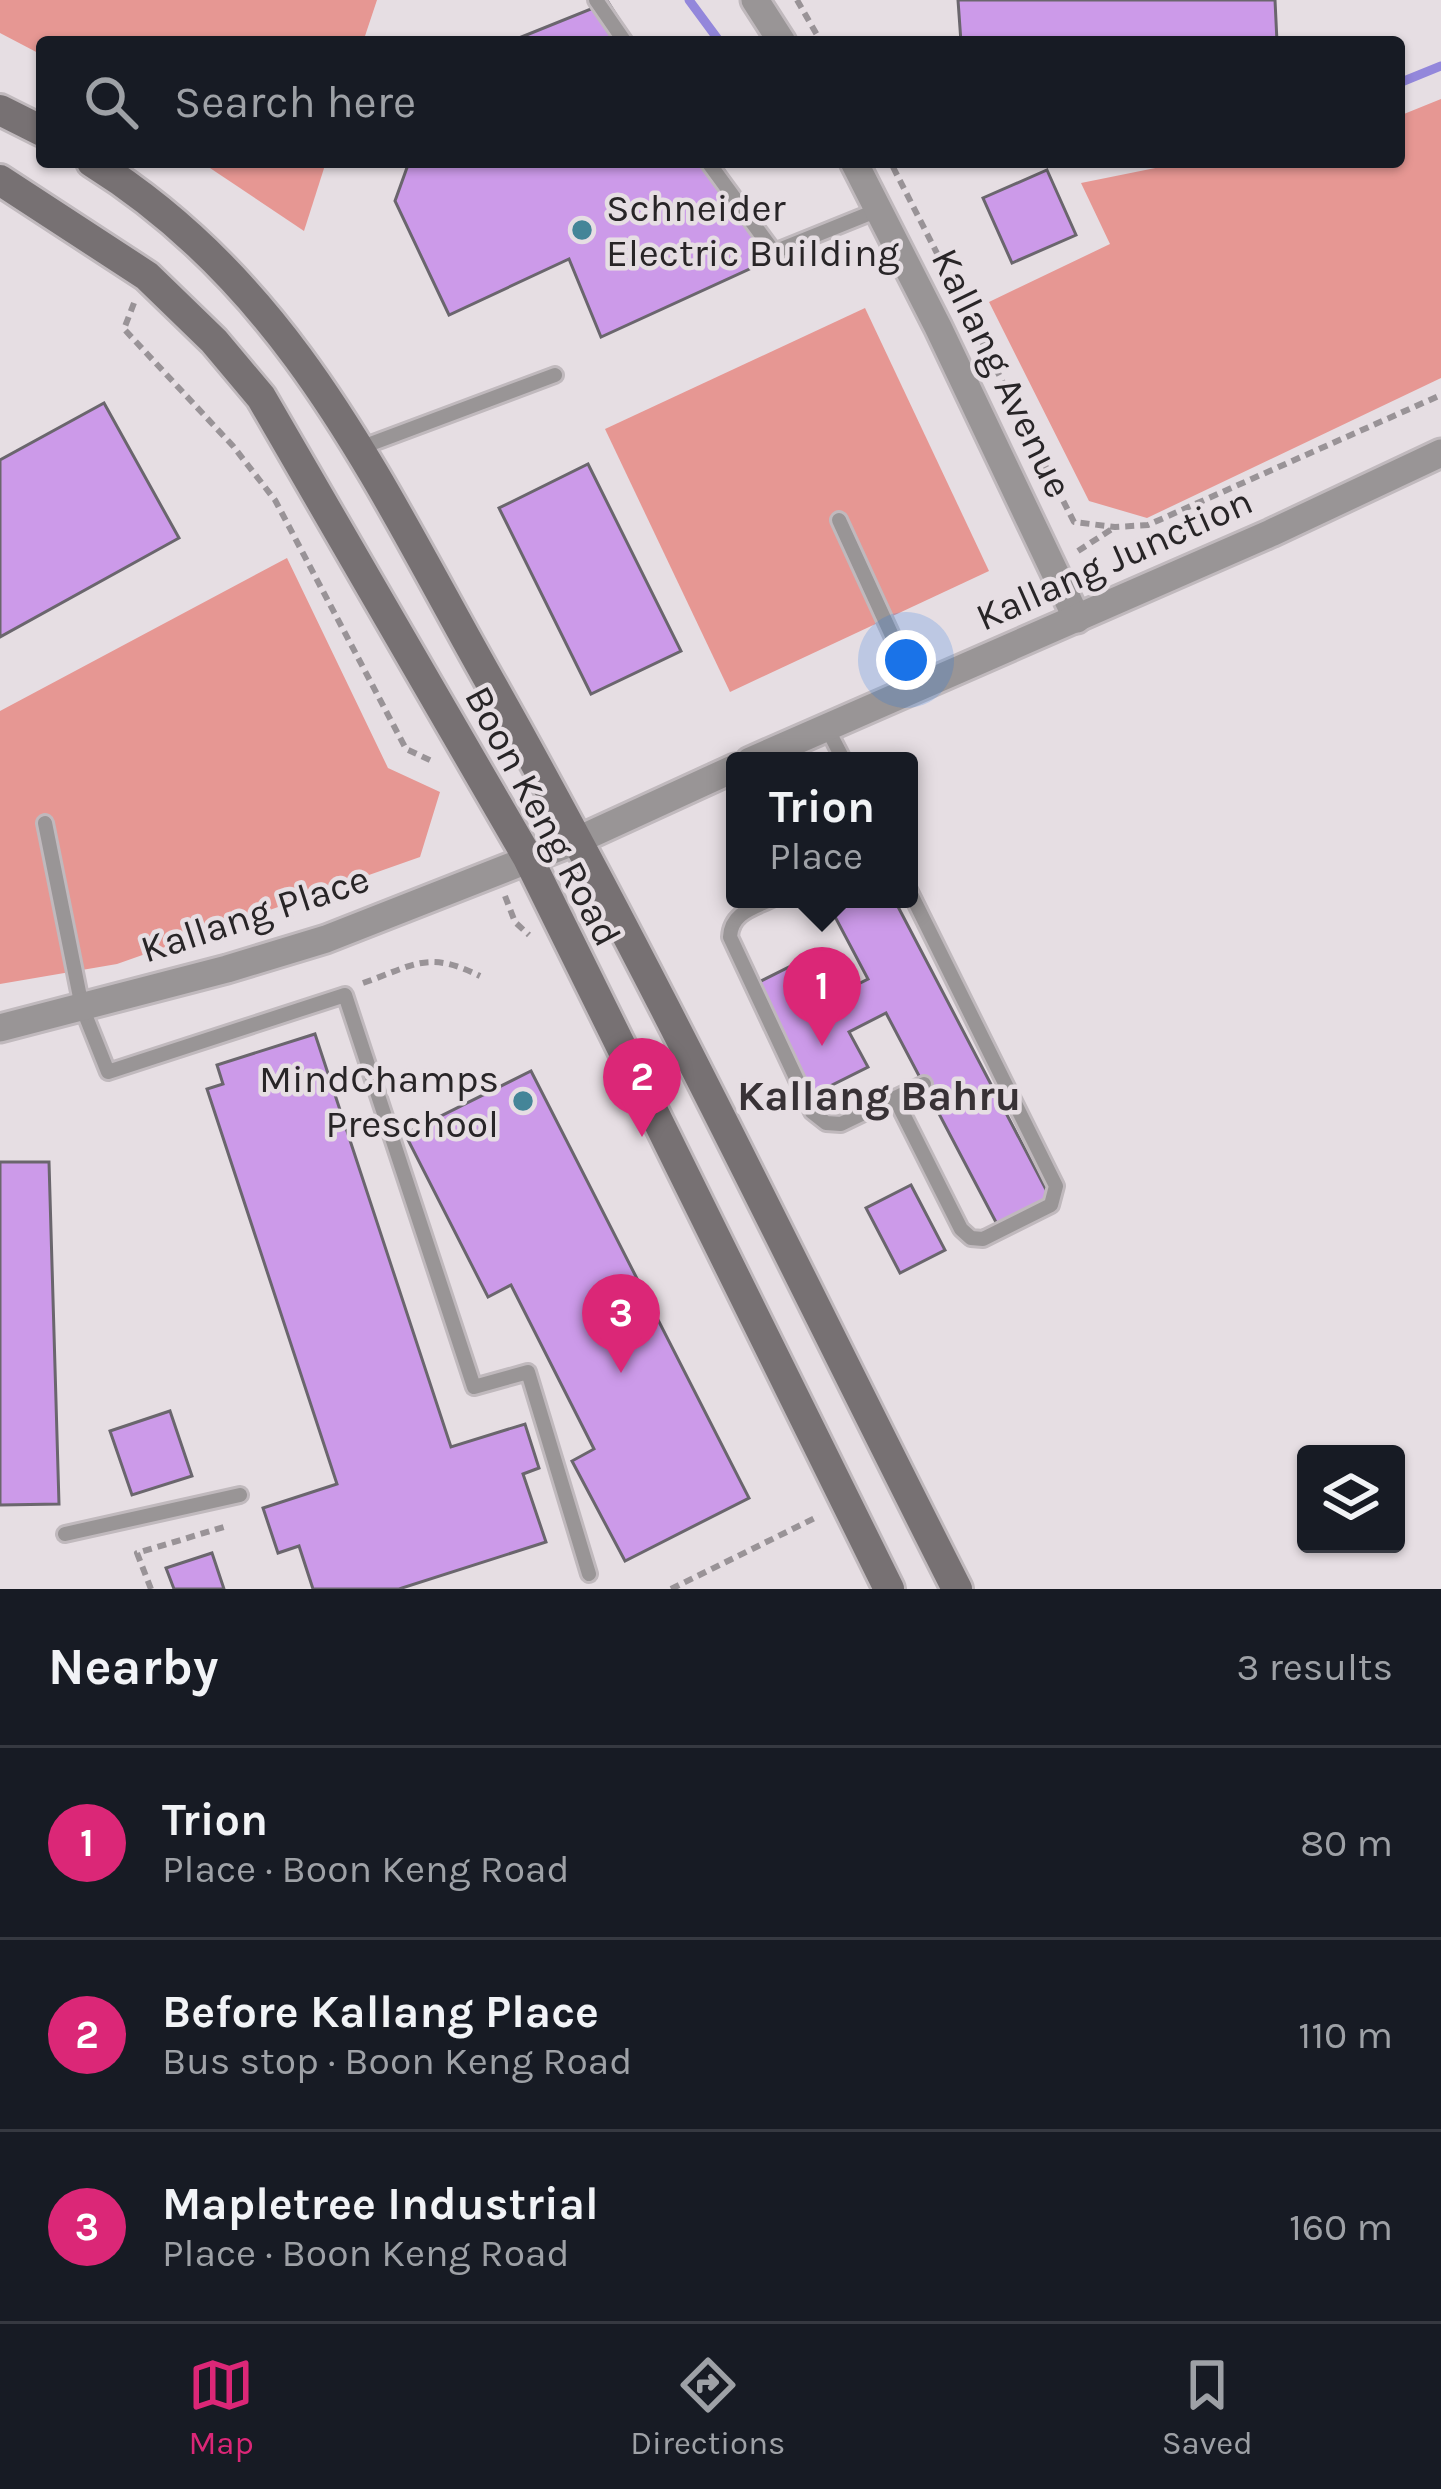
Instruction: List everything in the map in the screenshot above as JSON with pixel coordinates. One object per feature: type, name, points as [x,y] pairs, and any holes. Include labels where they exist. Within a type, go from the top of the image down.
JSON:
[{"type":"main road","points":[[0,110],[36,128]]},
{"type":"main road","name":"Boon Keng Road","points":[[100,168],[191,234],[252,295],[332,400],[578,840],[957,1589]]},
{"type":"main road","name":"Boon Keng Road","points":[[0,180],[147,276],[214,341],[261,397],[528,858],[881,1586]]},
{"type":"street","points":[[755,0],[778,36]]},
{"type":"street","name":"Kallang Avenue","points":[[857,168],[1077,619]]},
{"type":"street","name":"Kallang Junction","points":[[770,752],[1441,453]]},
{"type":"street","points":[[528,858],[726,772]]},
{"type":"street","name":"Kallang Place","points":[[0,1028],[326,939],[528,858]]},
{"type":"lane","points":[[596,0],[621,36]]},
{"type":"lane","points":[[712,168],[774,252],[878,210]]},
{"type":"lane","points":[[357,449],[555,375]]},
{"type":"lane","points":[[839,520],[916,688]]},
{"type":"lane","points":[[826,726],[839,752]]},
{"type":"lane","points":[[45,823],[82,1007],[108,1072],[345,995],[474,1387],[528,1372],[590,1574]]},
{"type":"lane","points":[[752,908],[734,920],[730,937],[812,1112],[833,1126],[924,1084]]},
{"type":"lane","points":[[895,1098],[966,1234],[983,1239],[1047,1209],[1056,1186],[982,1056],[917,908]]},
{"type":"lane","points":[[65,1534],[240,1495]]},
{"type":"path","points":[[797,0],[818,36]]},
{"type":"path","points":[[893,168],[1074,522],[1148,525],[1441,394]]},
{"type":"path","points":[[141,286],[124,329],[233,446],[275,500],[406,749],[452,770]]},
{"type":"path","points":[[343,990],[434,958],[480,976]]},
{"type":"path","points":[[671,1589],[823,1514]]},
{"type":"path","points":[[151,1589],[137,1553],[224,1527]]},
{"type":"shaded area","points":[[0,0],[377,0],[365,36],[36,36],[36,52],[0,33]]},
{"type":"shaded area","points":[[1441,99],[1441,378],[1147,518],[1089,501],[989,302],[1110,244],[1081,183],[1155,168],[1405,168],[1405,114]]},
{"type":"shaded area","points":[[210,168],[324,168],[304,231]]},
{"type":"shaded area","points":[[865,308],[989,571],[730,692],[605,429]]},
{"type":"shaded area","points":[[287,558],[388,768],[440,792],[420,857],[117,964],[0,984],[0,711]]},
{"type":"building","points":[[958,0],[1275,0],[1277,36],[961,36]]},
{"type":"building","points":[[608,2],[629,36],[524,36]]},
{"type":"building","name":"Schneider Electric Building","points":[[407,168],[723,168],[769,260],[601,337],[569,259],[449,315],[395,201]]},
{"type":"building","points":[[1047,170],[1076,235],[1012,263],[983,198]]},
{"type":"building","points":[[104,403],[179,538],[0,637],[0,460]]},
{"type":"building","points":[[588,464],[681,651],[591,694],[499,508]]},
{"type":"building","points":[[843,908],[899,908],[1051,1199],[998,1226],[886,1013],[849,1032],[868,1067],[812,1095],[755,984],[805,959],[826,1000],[868,979],[833,913]]},
{"type":"building","points":[[315,1034],[451,1447],[525,1424],[539,1468],[523,1474],[546,1542],[399,1589],[313,1589],[299,1546],[278,1553],[263,1508],[337,1484],[207,1089],[223,1084],[217,1065]]},
{"type":"building","points":[[531,1071],[749,1498],[625,1561],[572,1461],[594,1449],[511,1285],[488,1297],[405,1134]]},
{"type":"building","points":[[0,1162],[49,1162],[59,1504],[0,1505]]},
{"type":"building","points":[[911,1185],[945,1250],[900,1273],[866,1208]]},
{"type":"building","points":[[170,1411],[192,1476],[132,1495],[110,1431]]},
{"type":"building","points":[[212,1553],[224,1589],[174,1589],[166,1568]]},
{"type":"waterway","points":[[689,0],[716,36]]},
{"type":"waterway","points":[[1405,81],[1441,66]]},
{"type":"place","name":"Schneider Electric Building","points":[[582,230]]},
{"type":"place","name":"Trion","points":[[822,1046]]},
{"type":"place","name":"MindChamps Preschool","points":[[523,1101]]},
{"type":"place","name":"Before Kallang Place","points":[[642,1137]]},
{"type":"place","name":"Mapletree Industrial","points":[[621,1373]]},
{"type":"district","name":"Kallang Bahru","points":[[879,1096]]}]
